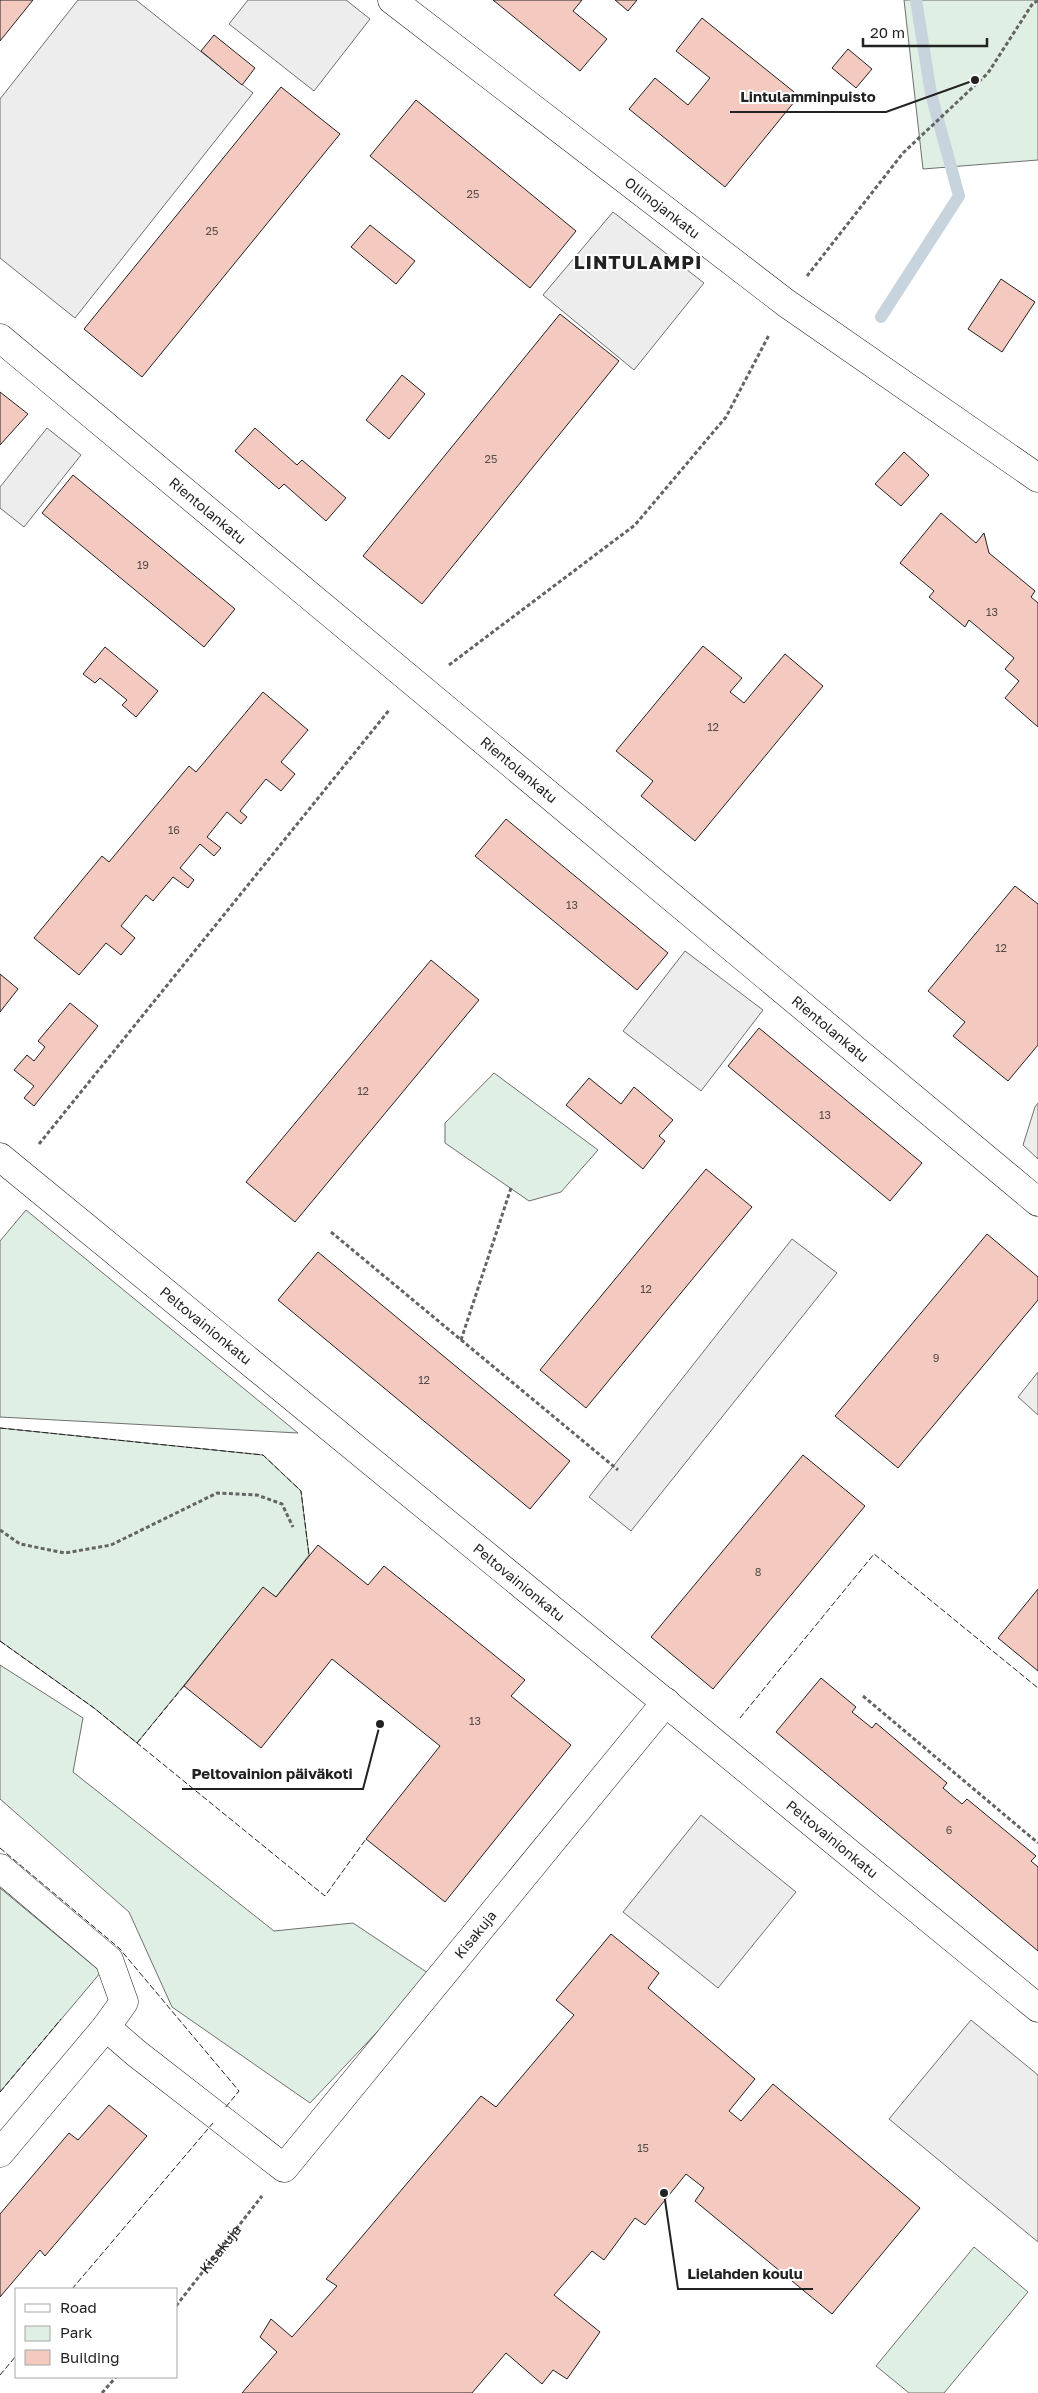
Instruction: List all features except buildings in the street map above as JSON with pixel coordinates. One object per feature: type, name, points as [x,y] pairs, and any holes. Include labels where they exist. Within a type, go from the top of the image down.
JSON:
[{"type":"street","name":"Ollinojankatu","points":[[392,0],[786,303],[1038,478]]},
{"type":"street","name":"Rientolankatu","points":[[0,338],[1038,1202]]},
{"type":"street","name":"Peltovainionkatu","points":[[9,1164],[1038,2008]]},
{"type":"street","name":"Kisakuja","points":[[284,2168],[666,1702]]},
{"type":"street","points":[[0,1868],[109,1960],[124,2002],[106,2027],[0,2153]]},
{"type":"street","points":[[106,2027],[136,2053],[284,2168]]},
{"type":"path","points":[[9,1164],[390,710],[635,525],[726,417],[786,303],[903,153],[988,74],[1032,3],[1038,1]]},
{"type":"path","points":[[461,1340],[511,1188]]},
{"type":"path","points":[[331,1232],[618,1470]]},
{"type":"path","points":[[0,1530],[20,1544],[65,1553],[111,1545],[217,1493],[257,1495],[282,1504],[293,1527]]},
{"type":"path","points":[[863,1696],[1038,1843]]},
{"type":"path","name":"Kisakuja","points":[[178,2303],[284,2168]]},
{"type":"path","points":[[102,2393],[115,2378]]},
{"type":"green space","points":[[904,0],[1038,0],[1038,160],[923,169]]},
{"type":"green space","points":[[494,1073],[598,1150],[561,1192],[529,1201],[445,1143],[445,1123]]},
{"type":"green space","points":[[26,1210],[298,1433],[0,1417],[0,1241]]},
{"type":"green space","points":[[0,1428],[263,1455],[301,1491],[309,1555],[276,1597],[263,1588],[137,1743],[94,1708],[0,1641]]},
{"type":"green space","points":[[0,1665],[83,1718],[73,1772],[274,1931],[353,1923],[431,1975],[310,2103],[172,2007],[129,1912],[0,1799]]},
{"type":"green space","points":[[0,1888],[101,1972],[0,2092]]},
{"type":"green space","points":[[974,2247],[1028,2292],[944,2393],[909,2393],[876,2366]]},
{"type":"shaded area","points":[[78,0],[136,0],[253,93],[75,318],[0,258],[0,99]]},
{"type":"shaded area","points":[[248,0],[346,0],[370,19],[314,91],[229,24]]},
{"type":"shaded area","points":[[613,212],[704,283],[634,370],[543,295]]},
{"type":"shaded area","points":[[47,428],[81,455],[24,527],[0,508],[0,487]]},
{"type":"shaded area","points":[[685,951],[763,1010],[701,1091],[623,1031]]},
{"type":"shaded area","points":[[1038,1103],[1038,1159],[1023,1145]]},
{"type":"shaded area","points":[[792,1239],[837,1273],[631,1531],[589,1497]]},
{"type":"shaded area","points":[[1038,1372],[1038,1415],[1018,1397]]},
{"type":"shaded area","points":[[701,1815],[796,1892],[718,1988],[623,1912]]},
{"type":"shaded area","points":[[971,2020],[1038,2075],[1038,2242],[889,2119]]},
{"type":"waterway","points":[[881,317],[959,196],[931,94],[916,0]]},
{"type":"fence","points":[[0,1428],[263,1455],[301,1491],[309,1555]]},
{"type":"fence","points":[[740,1718],[874,1554],[1038,1688]]},
{"type":"fence","points":[[0,1641],[94,1708],[325,1896],[366,1839]]},
{"type":"fence","points":[[137,1743],[184,1686]]},
{"type":"fence","points":[[0,1848],[119,1948],[239,2091],[225,2108]]},
{"type":"fence","points":[[0,2092],[61,2019]]},
{"type":"fence","points":[[73,2288],[213,2123]]},
{"type":"fence","points":[[0,2375],[15,2357]]},
{"type":"place","name":"Lintulamminpuisto","points":[[975,80]]},
{"type":"place","name":"Peltovainion päiväkoti","points":[[380,1724]]},
{"type":"place","name":"Lielahden koulu","points":[[664,2193]]},
{"type":"district","name":"LINTULAMPI","points":[[638,262]]}]
